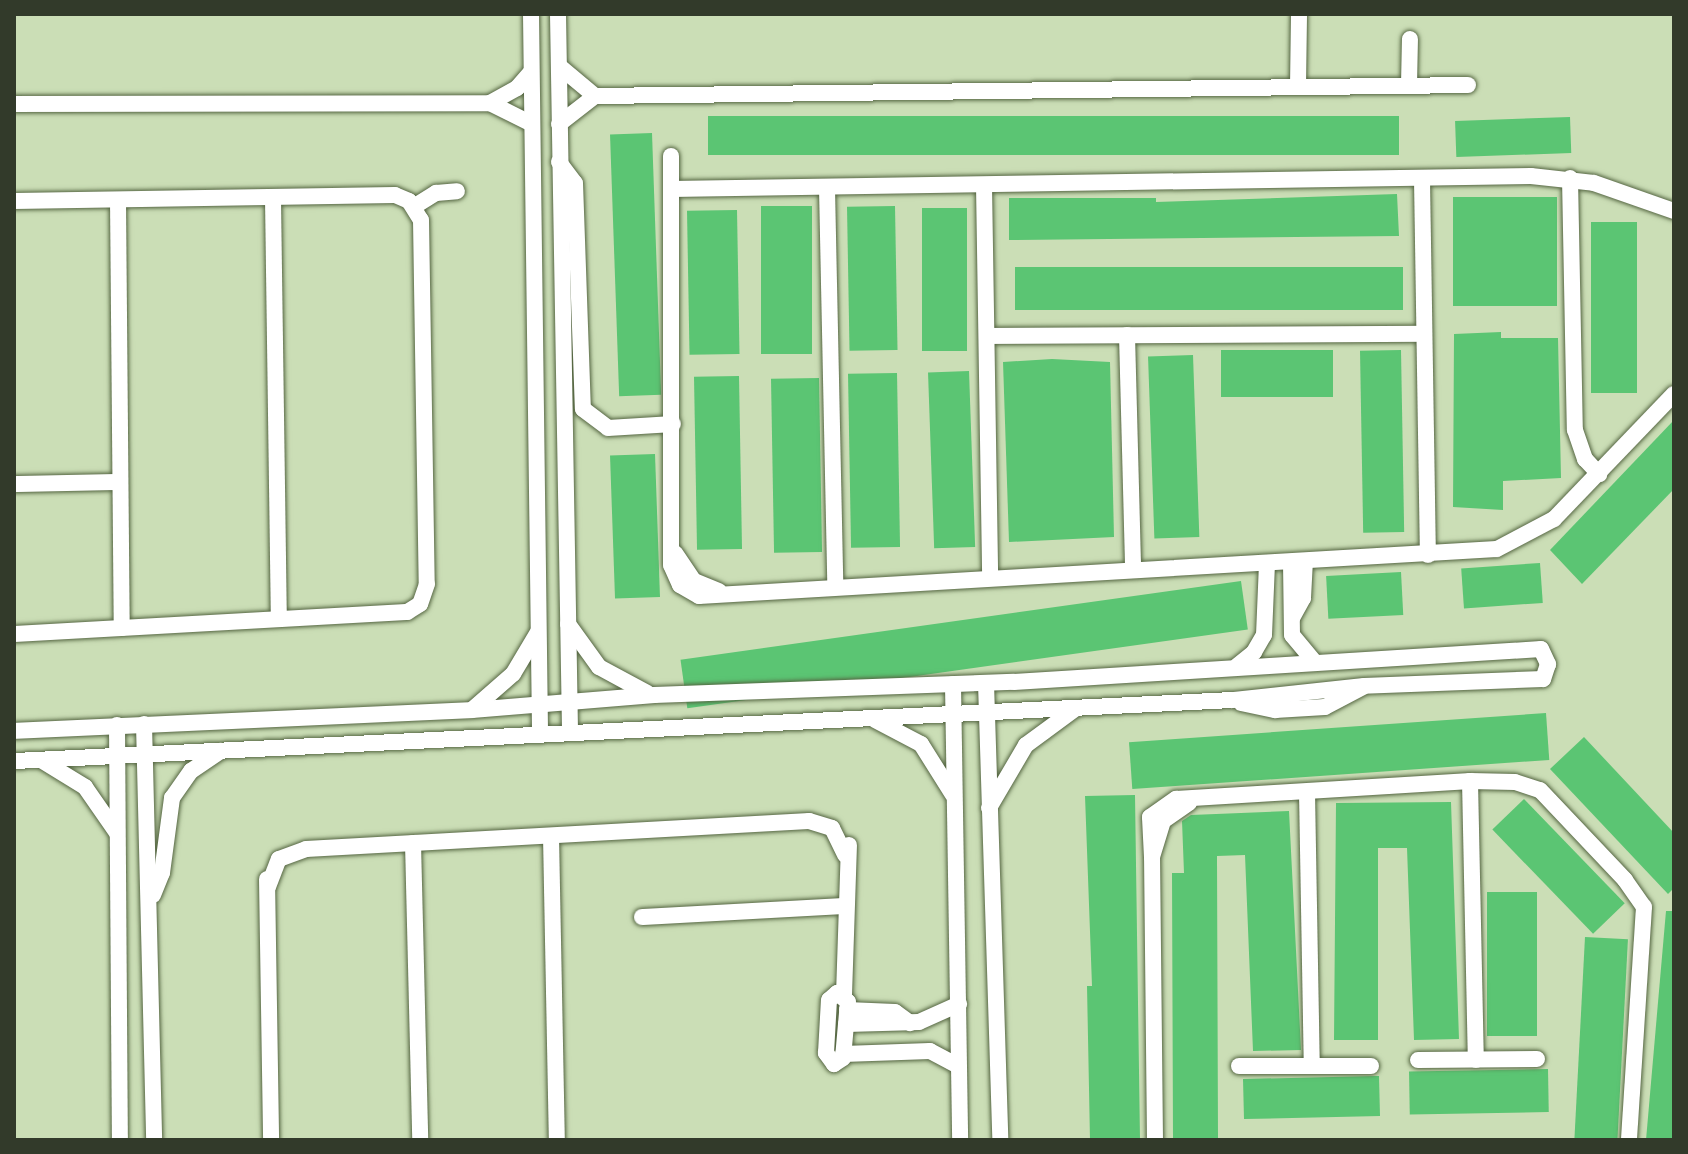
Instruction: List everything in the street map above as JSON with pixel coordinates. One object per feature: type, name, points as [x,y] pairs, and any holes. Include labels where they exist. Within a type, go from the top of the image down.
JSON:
[{"type":"street","points":[[531,14],[540,733]]},
{"type":"street","points":[[558,14],[570,733]]},
{"type":"street","points":[[1298,87],[1299,14]]},
{"type":"street","points":[[1409,85],[1410,39]]},
{"type":"street","points":[[559,66],[595,96]]},
{"type":"street","points":[[490,103],[517,88],[530,73]]},
{"type":"street","points":[[559,124],[595,96],[1468,85]]},
{"type":"street","points":[[14,104],[490,103],[530,123]]},
{"type":"street","points":[[671,156],[674,550],[694,581],[720,592],[1484,552],[1518,542],[1554,519],[1674,394]]},
{"type":"street","points":[[559,162],[575,183],[583,409],[608,428],[673,424]]},
{"type":"street","points":[[671,189],[1570,178],[1674,211]]},
{"type":"street","points":[[1570,178],[1575,430],[1585,459],[1599,474]]},
{"type":"street","points":[[1422,179],[1428,555]]},
{"type":"street","points":[[984,185],[990,578]]},
{"type":"street","points":[[827,188],[835,586]]},
{"type":"street","points":[[415,206],[436,193],[457,191]]},
{"type":"street","points":[[14,201],[395,195],[415,206],[421,220],[427,591],[420,604],[407,612],[14,634]]},
{"type":"street","points":[[273,199],[279,618]]},
{"type":"street","points":[[118,200],[122,628]]},
{"type":"street","points":[[987,336],[1424,334]]},
{"type":"street","points":[[1127,335],[1133,570]]},
{"type":"street","points":[[14,484],[120,482]]},
{"type":"street","points":[[1237,666],[1254,652],[1264,635],[1267,563]]},
{"type":"street","points":[[1298,563],[1292,627],[1314,661]]},
{"type":"street","points":[[566,618],[599,667],[654,695]]},
{"type":"street","points":[[472,710],[513,674],[540,627]]},
{"type":"street","points":[[1264,635],[1292,627]]},
{"type":"street","points":[[14,731],[472,710],[654,695],[986,683],[1541,649],[1548,664],[1543,679],[1364,686],[1232,700],[14,761]]},
{"type":"street","points":[[986,683],[1000,1140]]},
{"type":"street","points":[[953,684],[960,1140]]},
{"type":"street","points":[[989,808],[1026,745],[1079,707]]},
{"type":"street","points":[[866,718],[890,725],[921,744],[956,802]]},
{"type":"street","points":[[144,724],[151,900],[154,1140]]},
{"type":"street","points":[[117,725],[120,1140]]},
{"type":"street","points":[[151,900],[162,873],[172,798],[191,771],[225,749]]},
{"type":"street","points":[[39,759],[85,787],[118,835]]},
{"type":"street","points":[[1470,781],[1476,1060]]},
{"type":"street","points":[[1155,1140],[1152,857],[1163,821],[1191,802],[1470,781],[1515,782],[1540,790],[1625,880],[1644,907],[1646,930],[1629,1140]]},
{"type":"street","points":[[1307,792],[1312,1066]]},
{"type":"street","points":[[271,1140],[268,887],[279,859],[306,849],[809,821],[832,828],[845,855],[846,1010],[843,1054],[838,1064],[826,1057],[829,1000],[837,993],[846,1010]]},
{"type":"street","points":[[551,836],[557,1140]]},
{"type":"street","points":[[413,843],[420,1140]]},
{"type":"street","points":[[642,917],[845,906]]},
{"type":"street","points":[[846,1010],[910,1023],[932,1019],[959,1004]]},
{"type":"street","points":[[843,1054],[930,1051],[958,1066]]},
{"type":"street","points":[[1418,1060],[1537,1059]]},
{"type":"street","points":[[1239,1066],[1371,1066]]},
{"type":"building","points":[[708,116],[1399,116],[1399,155],[708,155]]},
{"type":"building","points":[[1570,117],[1571,153],[1456,157],[1455,121]]},
{"type":"building","points":[[652,133],[661,395],[619,396],[610,134]]},
{"type":"building","points":[[1397,194],[1399,236],[1009,240],[1009,198],[1156,198],[1156,202]]},
{"type":"building","points":[[1453,197],[1557,197],[1557,306],[1453,306]]},
{"type":"building","points":[[761,206],[812,206],[812,354],[761,354]]},
{"type":"building","points":[[895,206],[898,350],[850,351],[847,207]]},
{"type":"building","points":[[922,208],[967,208],[967,351],[922,351]]},
{"type":"building","points":[[737,210],[740,354],[690,355],[687,211]]},
{"type":"building","points":[[1591,222],[1637,222],[1637,393],[1591,393]]},
{"type":"building","points":[[1015,267],[1403,267],[1403,310],[1015,310]]},
{"type":"building","points":[[1501,332],[1501,338],[1558,338],[1561,478],[1503,481],[1503,510],[1453,507],[1454,334]]},
{"type":"building","points":[[1221,350],[1333,350],[1333,397],[1221,397]]},
{"type":"building","points":[[1401,350],[1404,532],[1363,533],[1360,351]]},
{"type":"building","points":[[1193,355],[1199,537],[1154,538],[1148,357]]},
{"type":"building","points":[[1052,359],[1110,362],[1114,537],[1009,542],[1003,362]]},
{"type":"building","points":[[969,371],[975,547],[934,548],[928,372]]},
{"type":"building","points":[[897,373],[900,547],[851,548],[848,374]]},
{"type":"building","points":[[739,376],[742,549],[697,550],[694,377]]},
{"type":"building","points":[[819,378],[822,552],[774,553],[771,379]]},
{"type":"building","points":[[1674,420],[1674,489],[1582,584],[1550,550]]},
{"type":"building","points":[[655,454],[660,597],[615,598],[610,456]]},
{"type":"building","points":[[1540,563],[1543,603],[1464,608],[1461,569]]},
{"type":"building","points":[[1401,572],[1403,615],[1328,619],[1326,576]]},
{"type":"building","points":[[1241,581],[1248,630],[687,708],[681,660]]},
{"type":"building","points":[[1546,713],[1549,760],[1132,789],[1129,742]]},
{"type":"building","points":[[1584,737],[1674,833],[1674,888],[1668,894],[1550,769]]},
{"type":"building","points":[[1135,795],[1140,1140],[1090,1140],[1087,986],[1092,986],[1085,796]]},
{"type":"building","points":[[1524,799],[1625,903],[1593,934],[1492,830]]},
{"type":"building","points":[[1451,802],[1459,1039],[1414,1040],[1407,848],[1378,848],[1378,1040],[1334,1040],[1336,803]]},
{"type":"building","points":[[1289,811],[1301,1050],[1253,1051],[1245,855],[1217,856],[1218,1140],[1173,1140],[1172,873],[1184,873],[1182,821],[1191,815]]},
{"type":"building","points":[[1487,892],[1537,892],[1537,1036],[1487,1036]]},
{"type":"building","points":[[1666,911],[1674,911],[1674,1140],[1646,1140]]},
{"type":"building","points":[[1585,937],[1628,939],[1617,1140],[1574,1140]]},
{"type":"building","points":[[1548,1069],[1549,1112],[1410,1114],[1409,1071]]},
{"type":"building","points":[[1379,1076],[1380,1116],[1244,1119],[1243,1079]]}]
